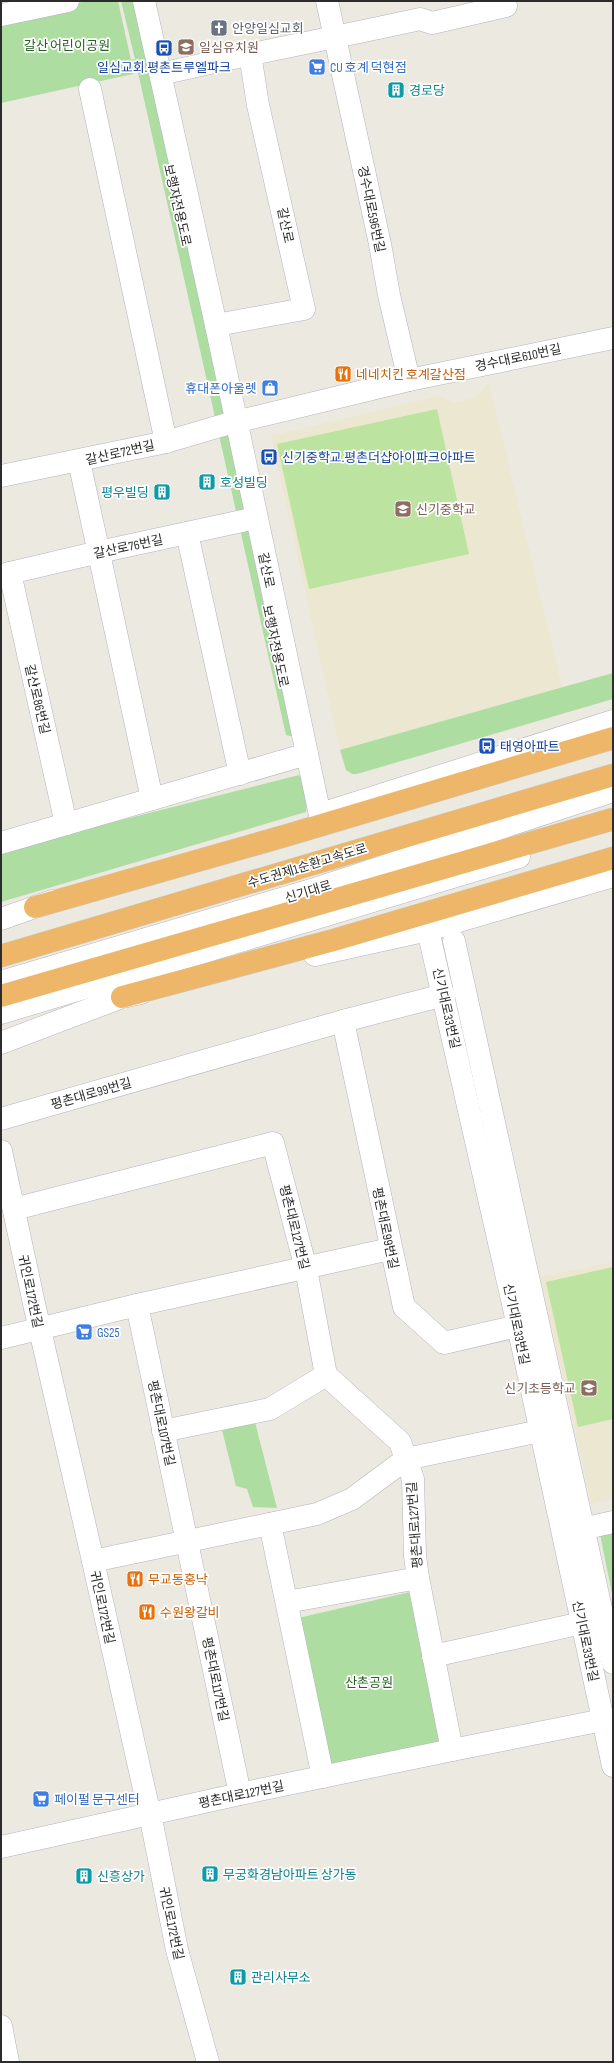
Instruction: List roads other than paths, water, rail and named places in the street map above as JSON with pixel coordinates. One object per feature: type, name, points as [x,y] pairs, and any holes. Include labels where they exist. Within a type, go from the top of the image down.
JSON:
[{"type":"highway","points":[[36,907],[288,835],[613,738]]},
{"type":"highway","name":"수도권제1순환고속도로","points":[[1,956],[613,774]]},
{"type":"highway","points":[[1,996],[613,819]]},
{"type":"highway","points":[[122,997],[334,940],[613,858]]},
{"type":"street","points":[[1,15],[68,1]]},
{"type":"street","name":"보행자전용도로","points":[[134,1],[230,425]]},
{"type":"street","name":"갈산로","points":[[144,1],[216,325],[230,425],[304,755],[320,815]]},
{"type":"street","name":"경수대로596번길","points":[[327,1],[380,244],[389,295],[409,380]]},
{"type":"street","points":[[161,74],[250,54],[335,38],[420,18],[432,23],[506,4]]},
{"type":"street","name":"갈산로","points":[[216,325],[304,309],[258,105],[250,54]]},
{"type":"street","points":[[90,89],[166,442]]},
{"type":"street","name":"경수대로610번길","points":[[230,425],[409,380],[613,338]]},
{"type":"street","name":"갈산로72번길","points":[[1,476],[166,442],[230,425]]},
{"type":"street","points":[[79,461],[152,799]]},
{"type":"street","name":"갈산로76번길","points":[[5,574],[252,519]]},
{"type":"street","points":[[187,533],[240,774]]},
{"type":"street","name":"갈산로86번길","points":[[5,574],[66,824]]},
{"type":"street","points":[[1,919],[173,856],[320,815],[613,721]]},
{"type":"street","points":[[1,843],[304,755]]},
{"type":"street","name":"신기대로","points":[[1,982],[318,888],[613,791]]},
{"type":"street","points":[[1,1014],[613,829]]},
{"type":"street","points":[[1,1025],[428,930],[613,876]]},
{"type":"street","name":"신기대로33번길","points":[[428,930],[518,1326],[540,1431],[573,1531],[582,1623],[613,1766]]},
{"type":"street","points":[[454,941],[573,1531],[613,1663]]},
{"type":"street","name":"평촌대로99번길","points":[[1,1119],[343,1021],[444,995]]},
{"type":"street","points":[[1,1043],[122,997]]},
{"type":"street","name":"평촌대로99번길","points":[[343,1021],[390,1250],[404,1307],[444,1343],[518,1326]]},
{"type":"street","name":"평촌대로127번길","points":[[1,1847],[240,1794],[452,1750],[418,1578],[415,1556],[413,1479],[400,1442],[326,1375],[306,1269],[273,1143],[14,1209]]},
{"type":"street","name":"귀인로172번길","points":[[1,1151],[39,1328],[94,1561],[177,1950],[208,2062]]},
{"type":"street","points":[[1,1338],[137,1305],[390,1250]]},
{"type":"street","name":"평촌대로107번길","points":[[137,1305],[187,1541]]},
{"type":"street","points":[[163,1431],[270,1409],[326,1375]]},
{"type":"street","points":[[94,1561],[317,1514],[352,1499],[406,1459],[540,1431]]},
{"type":"street","points":[[573,1531],[613,1522]]},
{"type":"street","points":[[270,1524],[323,1777]]},
{"type":"street","name":"평촌대로117번길","points":[[187,1541],[240,1794]]},
{"type":"street","points":[[287,1602],[418,1578]]},
{"type":"street","points":[[433,1656],[582,1623]]},
{"type":"street","points":[[452,1750],[604,1720]]},
{"type":"street","points":[[1,2026],[8,2062]]},
{"type":"place","name":"안양일심교회","points":[[219,28]]},
{"type":"place","name":"일심유치원","points":[[186,47]]},
{"type":"place","name":"일심교회.평촌트루엘파크","points":[[164,48]]},
{"type":"place","name":"CU 호계 덕현점","points":[[317,67]]},
{"type":"place","name":"경로당","points":[[396,90]]},
{"type":"place","name":"네네치킨 호계갈산점","points":[[343,374]]},
{"type":"place","name":"휴대폰아울렛","points":[[270,388]]},
{"type":"place","name":"신기중학교.평촌더샵아이파크아파트","points":[[269,457]]},
{"type":"place","name":"호성빌딩","points":[[207,482]]},
{"type":"place","name":"평우빌딩","points":[[162,492]]},
{"type":"place","name":"신기중학교","points":[[403,509]]},
{"type":"place","name":"태영아파트","points":[[487,746]]},
{"type":"place","name":"GS25","points":[[84,1332]]},
{"type":"place","name":"신기초등학교","points":[[589,1388]]},
{"type":"place","name":"무교동홍낙","points":[[135,1579]]},
{"type":"place","name":"수원왕갈비","points":[[147,1612]]},
{"type":"place","name":"페이펄 문구센터","points":[[41,1799]]},
{"type":"place","name":"무궁화경남아파트 상가동","points":[[210,1874]]},
{"type":"place","name":"신흥상가","points":[[84,1876]]},
{"type":"place","name":"관리사무소","points":[[238,1977]]},
{"type":"park label","name":"갈산 어린이공원","points":[[67,45]]},
{"type":"park label","name":"산촌공원","points":[[369,1682]]}]
